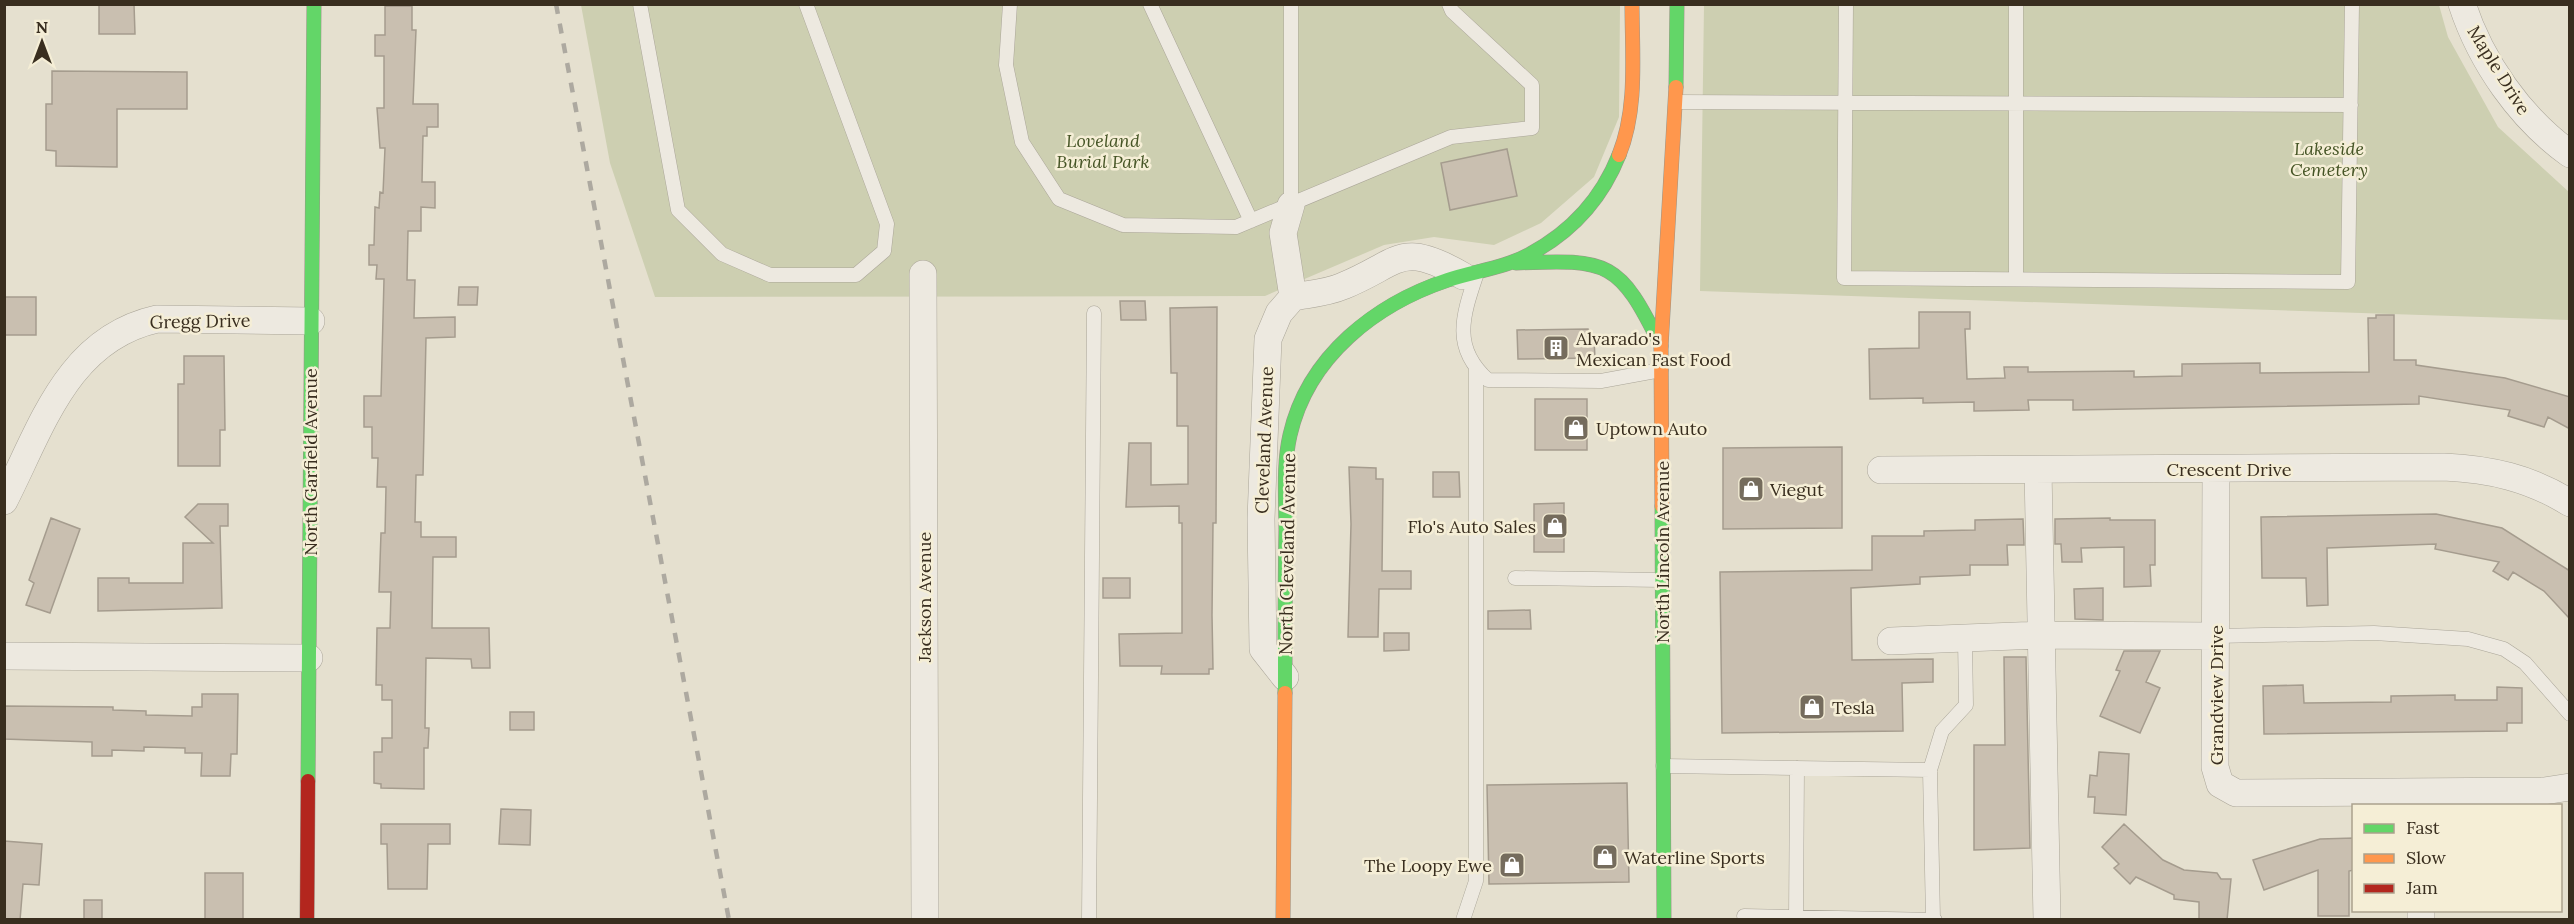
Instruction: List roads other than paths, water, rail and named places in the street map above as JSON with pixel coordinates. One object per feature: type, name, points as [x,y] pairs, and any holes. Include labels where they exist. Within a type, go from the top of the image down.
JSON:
[{"type":"main road","name":"North Garfield Avenue","points":[[307,920],[314,4]]},
{"type":"main road","name":"North Cleveland Avenue","points":[[1283,920],[1286,470],[1290,435],[1298,411],[1319,372],[1356,330],[1401,299],[1470,273],[1511,263],[1566,231],[1604,189],[1622,149],[1631,106],[1632,4]]},
{"type":"main road","name":"North Lincoln Avenue","points":[[1664,920],[1661,346],[1676,102],[1677,4]]},
{"type":"main road","points":[[1511,263],[1571,261],[1595,266],[1618,276],[1632,293],[1661,346]]},
{"type":"street","name":"Maple Drive","points":[[2462,4],[2468,22],[2492,66],[2516,103],[2533,123],[2570,154]]},
{"type":"street","points":[[1291,205],[1283,232],[1293,297],[1341,287],[1390,261],[1413,256],[1436,260],[1470,273]]},
{"type":"street","name":"Jackson Avenue","points":[[923,274],[925,920]]},
{"type":"street","name":"Cleveland Avenue","points":[[1285,677],[1263,650],[1261,519],[1268,339],[1279,313],[1293,297]]},
{"type":"street","name":"Gregg Drive","points":[[4,501],[71,373],[89,353],[111,336],[136,324],[157,319],[311,321]]},
{"type":"street","name":"Crescent Drive","points":[[1881,470],[2467,468],[2515,477],[2549,490],[2570,503]]},
{"type":"street","name":"Grandview Drive","points":[[2216,469],[2215,767],[2217,777],[2226,788],[2236,793],[2423,799],[2544,791],[2570,787]]},
{"type":"street","points":[[2038,470],[2046,920]]},
{"type":"street","points":[[1891,641],[2041,636],[2215,636]]},
{"type":"street","points":[[4,656],[309,658]]},
{"type":"lane","points":[[640,4],[678,210],[722,254],[770,275],[856,275],[884,251],[887,224],[806,4]]},
{"type":"lane","points":[[1010,4],[1006,65],[1022,142],[1059,199],[1123,225],[1236,227],[1451,137],[1532,128],[1532,85],[1452,11],[1449,4]]},
{"type":"lane","points":[[1150,4],[1251,221]]},
{"type":"lane","points":[[1291,4],[1291,205]]},
{"type":"lane","points":[[1846,4],[1844,278],[2348,282],[2352,4]]},
{"type":"lane","points":[[2016,4],[2016,279]]},
{"type":"lane","points":[[1676,102],[2350,105]]},
{"type":"lane","points":[[1470,273],[1462,340],[1476,369],[1488,380],[1601,381],[1661,370]]},
{"type":"lane","points":[[1089,920],[1094,313]]},
{"type":"lane","points":[[1463,920],[1476,880],[1476,369]]},
{"type":"lane","points":[[1515,578],[1662,580]]},
{"type":"lane","points":[[2215,636],[2374,633],[2468,639],[2504,650],[2525,663],[2570,714]]},
{"type":"lane","points":[[1744,916],[1934,920],[1930,770],[1942,731],[1966,705],[1965,639]]},
{"type":"lane","points":[[1663,766],[1930,770]]},
{"type":"lane","points":[[1796,918],[1797,768]]},
{"type":"railway","points":[[556,4],[729,920]]},
{"type":"place","name":"Alvarado's Mexican Fast Food","points":[[1556,348]]},
{"type":"place","name":"Uptown Auto","points":[[1576,428]]},
{"type":"place","name":"Viegut","points":[[1751,489]]},
{"type":"place","name":"Flo's Auto Sales","points":[[1555,526]]},
{"type":"place","name":"Tesla","points":[[1812,707]]},
{"type":"place","name":"Waterline Sports","points":[[1605,857]]},
{"type":"place","name":"The Loopy Ewe","points":[[1512,865]]},
{"type":"park label","name":"Loveland Burial Park","points":[[1103,150]]},
{"type":"park label","name":"Lakeside Cemetery","points":[[2329,158]]}]
